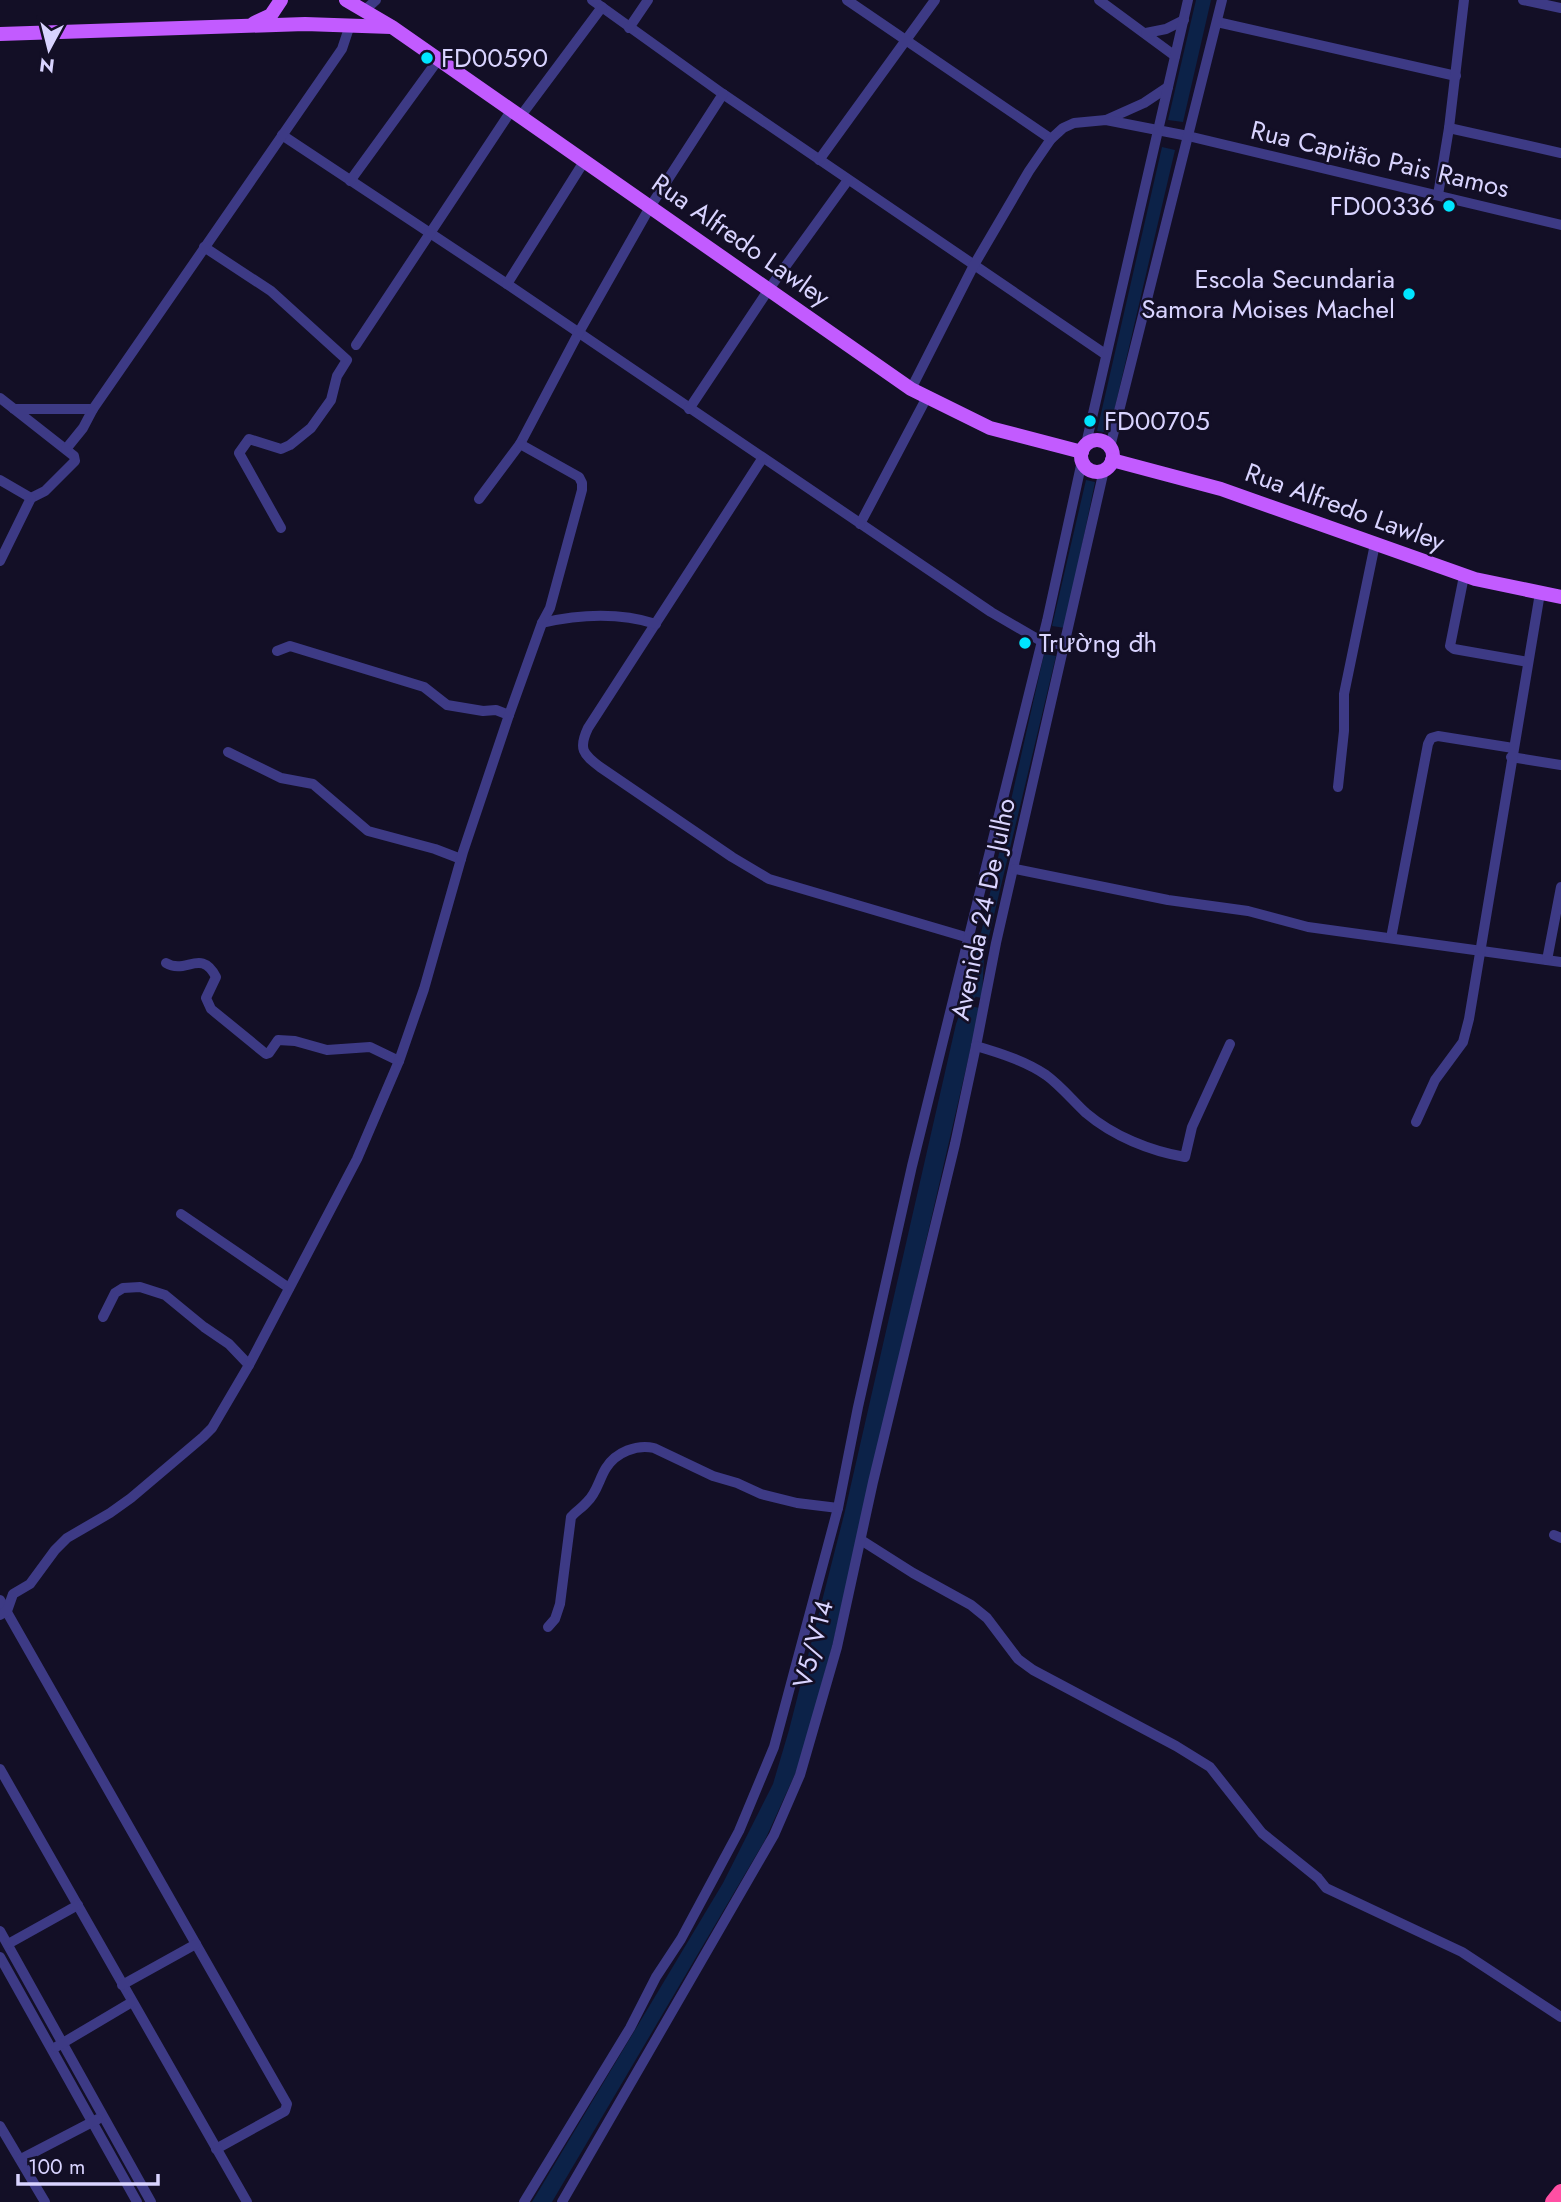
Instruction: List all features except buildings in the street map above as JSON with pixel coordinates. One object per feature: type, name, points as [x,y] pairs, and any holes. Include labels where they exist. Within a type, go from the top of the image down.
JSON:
[{"type":"highway","points":[[1553,2202],[1561,2192]]},
{"type":"main road","name":"Rua Alfredo Lawley","points":[[346,0],[392,27],[911,389],[990,428],[1083,452]]},
{"type":"main road","points":[[250,25],[271,15],[280,2],[288,16],[305,24]]},
{"type":"main road","points":[[350,25],[364,16],[365,10]]},
{"type":"main road","points":[[0,34],[305,24],[392,27]]},
{"type":"main road","points":[[1099,440],[1109,459],[1091,470],[1083,452],[1099,440]]},
{"type":"main road","name":"Rua Alfredo Lawley","points":[[1109,459],[1221,489],[1464,576],[1561,597]]},
{"type":"street","points":[[365,10],[376,0]]},
{"type":"street","points":[[592,0],[723,94],[1105,354]]},
{"type":"street","points":[[629,27],[648,0]]},
{"type":"street","points":[[847,0],[1051,139]]},
{"type":"street","points":[[819,160],[935,0]]},
{"type":"street","points":[[1099,0],[1175,56]]},
{"type":"street","points":[[524,2202],[631,2028],[656,1977],[681,1939],[742,1823],[774,1747],[838,1508],[912,1166],[1041,641],[1188,0]]},
{"type":"street","name":"Avenida 24 De Julho","points":[[1222,0],[1064,645],[996,943],[976,1046],[1035,1068],[1100,1124],[1160,1153],[1185,1157],[1192,1127],[1230,1044]]},
{"type":"street","points":[[1438,195],[1456,76],[1464,0]]},
{"type":"street","points":[[1526,0],[1561,8]]},
{"type":"street","points":[[356,345],[429,233],[515,114],[602,7]]},
{"type":"street","points":[[1146,33],[1166,29],[1184,20]]},
{"type":"street","points":[[1217,22],[1456,76]]},
{"type":"street","points":[[65,449],[83,428],[93,409],[342,49],[350,25]]},
{"type":"street","points":[[350,181],[438,60]]},
{"type":"street","points":[[911,389],[974,265],[1051,139],[1063,128],[1074,123],[1106,120],[1129,111],[1168,87]]},
{"type":"street","points":[[479,499],[520,444],[650,207],[723,94]]},
{"type":"street","name":"Rua Capitão Pais Ramos","points":[[1106,120],[1188,136],[1561,225]]},
{"type":"street","points":[[1449,128],[1561,153]]},
{"type":"street","points":[[282,135],[991,612],[1041,641],[1064,645]]},
{"type":"street","points":[[507,284],[585,160]]},
{"type":"street","points":[[689,409],[769,289],[848,180]]},
{"type":"street","points":[[204,247],[271,291],[347,360],[337,376],[331,400],[312,428],[281,449],[248,439],[239,453],[281,528]]},
{"type":"street","points":[[860,524],[927,397]]},
{"type":"street","points":[[0,398],[74,456],[75,461],[46,491],[32,498],[0,561]]},
{"type":"street","points":[[14,409],[93,409]]},
{"type":"street","points":[[4,1613],[13,1594],[30,1584],[66,1538],[110,1513],[212,1428],[249,1366],[357,1159],[399,1061],[424,989],[461,859],[509,715],[542,623],[550,608],[582,483],[579,477],[520,444]]},
{"type":"street","points":[[762,459],[582,739],[582,749],[588,758],[732,857],[769,879],[969,938]]},
{"type":"street","points":[[0,480],[32,498]]},
{"type":"street","points":[[1338,787],[1344,730],[1344,694],[1375,544]]},
{"type":"street","points":[[1464,576],[1450,646],[1454,649],[1528,662]]},
{"type":"street","points":[[1416,1122],[1435,1080],[1463,1042],[1540,593]]},
{"type":"street","points":[[542,623],[570,617],[603,615],[640,619],[656,624]]},
{"type":"street","points":[[276,651],[290,646],[424,687],[447,705],[482,711],[496,710],[509,715]]},
{"type":"street","points":[[1391,938],[1431,738],[1438,736],[1561,765]]},
{"type":"street","points":[[228,752],[281,778],[313,784],[369,831],[461,859]]},
{"type":"street","points":[[1015,869],[1168,900],[1248,911],[1308,927],[1561,962]]},
{"type":"street","points":[[1547,960],[1561,887]]},
{"type":"street","points":[[166,963],[178,967],[199,962],[204,964],[216,977],[206,998],[211,1009],[265,1054],[269,1053],[278,1040],[295,1041],[327,1051],[370,1047],[399,1061]]},
{"type":"street","name":"V5/V14","points":[[562,2202],[774,1835],[800,1775],[837,1647],[976,1046]]},
{"type":"street","points":[[181,1214],[289,1287]]},
{"type":"street","points":[[103,1317],[115,1293],[123,1288],[140,1287],[165,1295],[229,1344],[249,1366]]},
{"type":"street","points":[[548,1627],[555,1619],[562,1595],[571,1517],[587,1502],[614,1458],[634,1448],[654,1448],[713,1476],[780,1499],[838,1508]]},
{"type":"street","points":[[861,1540],[971,1605],[987,1618],[1018,1659],[1032,1670],[1176,1746],[1210,1767],[1262,1833],[1318,1878],[1326,1888],[1462,1952],[1561,2017]]},
{"type":"street","points":[[0,1600],[4,1613],[287,2104],[285,2111],[216,2149]]},
{"type":"street","points":[[0,1769],[247,2202]]},
{"type":"street","points":[[8,1944],[78,1905]]},
{"type":"street","points":[[0,1931],[92,2122],[136,2202]]},
{"type":"street","points":[[122,1985],[196,1944]]},
{"type":"street","points":[[0,1957],[103,2116],[151,2202]]},
{"type":"street","points":[[56,2047],[132,2002]]},
{"type":"street","points":[[21,2159],[103,2116]]},
{"type":"street","points":[[0,2126],[45,2202]]},
{"type":"water","points":[[1196,0],[1211,0],[1183,122],[1168,120]]},
{"type":"water","points":[[1162,147],[1175,150],[1109,433],[1097,431]]},
{"type":"water","points":[[1086,480],[1095,482],[1065,628],[1052,626]]},
{"type":"water","points":[[1044,654],[1056,656],[984,957],[982,998],[967,995]]},
{"type":"water","points":[[963,1005],[980,1008],[832,1647],[800,1763],[765,1840],[552,2202],[532,2202],[723,1883],[773,1784],[845,1511],[956,1024]]},
{"type":"waterway","points":[[971,1008],[975,994]]},
{"type":"place","name":"FD00590","points":[[427,58]]},
{"type":"place","name":"FD00336","points":[[1449,206]]},
{"type":"place","name":"Escola Secundaria Samora Moises Machel","points":[[1409,294]]},
{"type":"place","name":"FD00705","points":[[1090,421]]},
{"type":"place","name":"Trường đh","points":[[1025,643]]}]
